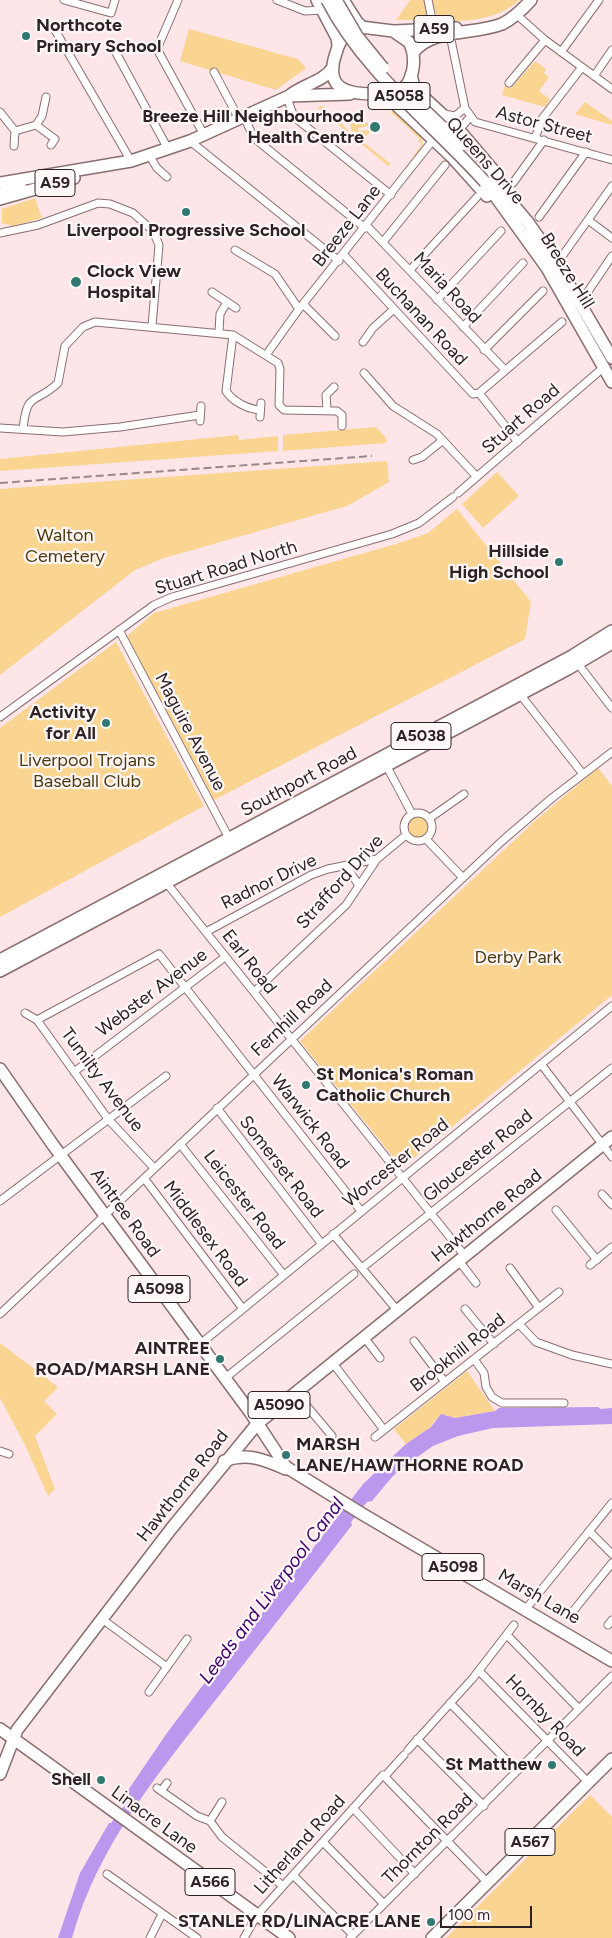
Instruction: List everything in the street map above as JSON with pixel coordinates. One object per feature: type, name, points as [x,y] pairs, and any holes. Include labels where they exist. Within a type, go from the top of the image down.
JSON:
[{"type":"main road","name":"A59","points":[[413,53],[424,41],[500,25],[517,16],[531,0]]},
{"type":"main road","points":[[322,3],[334,5],[341,2],[364,28]]},
{"type":"main road","name":"Queens Drive","points":[[341,2],[358,36],[380,66],[453,136],[524,226]]},
{"type":"main road","points":[[322,3],[337,38],[338,45],[332,67],[334,78],[338,85],[351,94]]},
{"type":"main road","name":"Queens Drive","points":[[322,3],[375,71],[486,178]]},
{"type":"main road","name":"A59","points":[[338,45],[342,37],[350,31],[364,28],[393,31],[475,30]]},
{"type":"main road","name":"A59","points":[[288,96],[396,93],[406,85],[412,75],[413,53],[409,42],[393,31]]},
{"type":"main road","name":"A59","points":[[0,183],[109,166],[168,149],[204,135],[288,96],[299,87],[326,75],[332,67]]},
{"type":"main road","points":[[412,75],[414,87],[419,93],[459,130],[508,188],[524,226]]},
{"type":"main road","points":[[377,94],[392,100],[434,140],[510,222],[524,226]]},
{"type":"main road","name":"A59","points":[[0,199],[109,166]]},
{"type":"main road","name":"Breeze Hill","points":[[524,226],[555,261],[612,358]]},
{"type":"main road","name":"Breeze Hill","points":[[524,226],[612,382]]},
{"type":"main road","name":"Southport Road","points":[[575,660],[612,631]]},
{"type":"main road","name":"Southport Road","points":[[0,960],[164,878],[575,660],[612,643]]},
{"type":"main road","name":"Southport Road","points":[[0,971],[164,878]]},
{"type":"main road","name":"Aintree Road","points":[[0,1069],[56,1150],[257,1424]]},
{"type":"main road","name":"Aintree Road","points":[[0,1078],[36,1128],[56,1150]]},
{"type":"main road","name":"Hawthorne Road","points":[[0,1774],[12,1738],[224,1462],[257,1424],[608,1140]]},
{"type":"main road","name":"Marsh Lane","points":[[257,1424],[281,1460],[297,1474]]},
{"type":"main road","name":"Marsh Lane","points":[[224,1462],[236,1457],[252,1456],[297,1474],[612,1661]]},
{"type":"main road","name":"Linacre Lane","points":[[0,1729],[289,1938]]},
{"type":"main road","name":"A567","points":[[432,1938],[612,1759]]},
{"type":"street","points":[[64,0],[110,13],[115,0]]},
{"type":"street","points":[[178,0],[157,49],[204,135]]},
{"type":"street","points":[[277,0],[305,11],[322,3]]},
{"type":"street","points":[[428,0],[434,29]]},
{"type":"street","points":[[561,52],[599,0]]},
{"type":"street","points":[[517,16],[545,40],[612,89]]},
{"type":"street","points":[[55,30],[131,161]]},
{"type":"street","points":[[450,35],[465,108],[470,117],[459,130]]},
{"type":"street","points":[[509,83],[545,40]]},
{"type":"street","points":[[114,49],[168,149]]},
{"type":"street","points":[[594,76],[612,50]]},
{"type":"street","points":[[535,138],[542,119],[582,67]]},
{"type":"street","name":"Maria Road","points":[[214,72],[254,138],[383,242],[505,370]]},
{"type":"street","points":[[15,131],[36,125],[42,116],[46,96]]},
{"type":"street","points":[[288,96],[292,112],[298,120],[391,195]]},
{"type":"street","points":[[441,114],[455,116],[465,108]]},
{"type":"street","points":[[0,112],[15,131],[14,146]]},
{"type":"street","name":"Astor Street","points":[[470,117],[483,125],[612,160]]},
{"type":"street","points":[[36,125],[55,139]]},
{"type":"street","name":"Breeze Lane","points":[[266,355],[283,330],[434,140]]},
{"type":"street","points":[[513,184],[544,140]]},
{"type":"street","name":"Buchanan Road","points":[[190,141],[341,258],[394,309],[473,394],[479,393]]},
{"type":"street","points":[[539,218],[586,152]]},
{"type":"street","points":[[149,155],[157,168],[168,177]]},
{"type":"street","points":[[383,242],[445,165]]},
{"type":"street","points":[[0,192],[63,181]]},
{"type":"street","points":[[564,255],[612,186]]},
{"type":"street","points":[[410,270],[477,197]]},
{"type":"street","points":[[0,233],[38,225],[98,203],[110,204],[133,213],[153,231],[159,246],[152,326]]},
{"type":"street","points":[[588,220],[612,238]]},
{"type":"street","points":[[437,300],[501,231]]},
{"type":"street","points":[[243,254],[247,246]]},
{"type":"street","points":[[235,250],[275,274],[301,307],[335,336]]},
{"type":"street","points":[[587,293],[612,256]]},
{"type":"street","points":[[463,327],[523,263]]},
{"type":"street","points":[[484,350],[543,291]]},
{"type":"street","points":[[212,292],[236,308]]},
{"type":"street","points":[[219,332],[220,314],[227,302]]},
{"type":"street","points":[[363,342],[394,309]]},
{"type":"street","points":[[23,429],[26,406],[34,397],[52,389],[58,383],[66,346],[84,327],[95,322],[219,332],[233,335],[278,363],[280,369],[279,405],[284,410],[337,411],[342,415],[342,426]]},
{"type":"street","points":[[518,442],[479,393],[562,322]]},
{"type":"street","points":[[321,336],[328,330]]},
{"type":"street","points":[[233,335],[226,391],[231,397],[250,409],[260,410]]},
{"type":"street","name":"Stuart Road","points":[[456,495],[604,368]]},
{"type":"street","points":[[364,373],[393,406],[437,434],[477,477]]},
{"type":"street","points":[[327,410],[326,395],[334,387]]},
{"type":"street","points":[[0,428],[63,432],[200,418],[201,406]]},
{"type":"street","points":[[413,460],[422,457],[443,440]]},
{"type":"street","name":"Stuart Road North","points":[[0,717],[154,605],[172,597],[392,534],[419,523],[456,495]]},
{"type":"street","name":"Maguire Avenue","points":[[119,630],[232,842]]},
{"type":"street","points":[[575,660],[612,708]]},
{"type":"street","points":[[518,691],[583,774]]},
{"type":"street","name":"Fernhill Road","points":[[0,1314],[103,1214],[144,1178],[463,878],[539,809],[612,752]]},
{"type":"street","points":[[384,762],[412,814]]},
{"type":"street","points":[[430,818],[464,794]]},
{"type":"street","points":[[419,812],[426,814],[430,818],[433,827],[426,838],[417,841],[406,835],[404,822],[412,814],[419,812]]},
{"type":"street","name":"Strafford Drive","points":[[254,992],[346,905],[358,884],[377,859],[406,835]]},
{"type":"street","points":[[426,838],[463,878]]},
{"type":"street","name":"Radnor Drive","points":[[206,932],[311,875],[328,869],[377,859]]},
{"type":"street","points":[[346,866],[358,884]]},
{"type":"street","name":"Earl Road","points":[[164,878],[290,1040],[430,1214],[462,1259],[476,1283]]},
{"type":"street","name":"Warwick Road","points":[[37,1020],[159,954],[361,1211]]},
{"type":"street","name":"Webster Avenue","points":[[74,1072],[225,957]]},
{"type":"street","name":"Worcester Road","points":[[199,1345],[612,1006]]},
{"type":"street","name":"Tumilty Avenue","points":[[25,1013],[37,1020],[108,1118],[154,1168]]},
{"type":"street","points":[[541,1064],[571,1101],[608,1140],[612,1157]]},
{"type":"street","name":"Gloucester Road","points":[[362,1268],[612,1068]]},
{"type":"street","points":[[0,1201],[56,1150],[108,1118],[166,1076]]},
{"type":"street","name":"Somerset Road","points":[[217,1108],[321,1243]]},
{"type":"street","name":"Leicester Road","points":[[180,1144],[284,1274]]},
{"type":"street","name":"Middlesex Road","points":[[144,1178],[243,1309]]},
{"type":"street","points":[[602,1194],[612,1205]]},
{"type":"street","points":[[556,1210],[597,1260]]},
{"type":"street","points":[[334,1234],[397,1310]]},
{"type":"street","points":[[590,1265],[612,1247]]},
{"type":"street","points":[[510,1268],[539,1308]]},
{"type":"street","points":[[224,1378],[354,1274]]},
{"type":"street","name":"Brookhill Road","points":[[375,1437],[559,1292]]},
{"type":"street","points":[[465,1309],[494,1344]]},
{"type":"street","points":[[519,1324],[536,1342],[572,1355],[612,1364]]},
{"type":"street","points":[[364,1337],[380,1358]]},
{"type":"street","points":[[414,1341],[445,1382]]},
{"type":"street","points":[[474,1359],[484,1373],[486,1387],[492,1397],[502,1402],[564,1403]]},
{"type":"street","points":[[332,1362],[384,1430]]},
{"type":"street","points":[[295,1392],[332,1436]]},
{"type":"street","points":[[0,1451],[9,1454]]},
{"type":"street","points":[[525,1610],[612,1503]]},
{"type":"street","points":[[589,1531],[612,1554]]},
{"type":"street","points":[[574,1610],[612,1563]]},
{"type":"street","points":[[102,1619],[167,1667]]},
{"type":"street","name":"Litherland Road","points":[[244,1938],[257,1915],[450,1703],[514,1625]]},
{"type":"street","points":[[507,1635],[579,1709]]},
{"type":"street","points":[[149,1692],[187,1639]]},
{"type":"street","name":"Hornby Road","points":[[479,1670],[589,1783]]},
{"type":"street","name":"Thornton Road","points":[[351,1937],[612,1676]]},
{"type":"street","points":[[450,1703],[517,1771]]},
{"type":"street","points":[[417,1739],[484,1806]]},
{"type":"street","points":[[384,1775],[488,1883]]},
{"type":"street","points":[[167,1783],[159,1790],[197,1816],[210,1821],[222,1837],[283,1886]]},
{"type":"street","points":[[210,1821],[222,1802]]},
{"type":"street","points":[[353,1808],[415,1874]]},
{"type":"street","points":[[323,1842],[384,1904]]},
{"type":"street","points":[[107,1874],[194,1937]]},
{"type":"street","points":[[294,1876],[351,1937]]},
{"type":"street","points":[[150,1938],[162,1914]]},
{"type":"green space","points":[[410,0],[425,0],[428,20],[396,20]]},
{"type":"green space","points":[[432,0],[519,0],[510,7],[491,16],[439,23]]},
{"type":"green space","points":[[189,29],[298,59],[306,68],[276,90],[180,61]]},
{"type":"green space","points":[[535,61],[546,69],[544,73],[549,77],[539,91],[550,99],[545,107],[502,95],[505,86],[511,88]]},
{"type":"green space","points":[[585,102],[612,121],[612,125],[575,114]]},
{"type":"green space","points":[[323,106],[350,132],[391,164],[388,166],[317,107]]},
{"type":"green space","points":[[393,110],[422,137],[423,146],[408,164],[422,144],[418,141],[420,139],[391,112]]},
{"type":"green space","points":[[350,123],[368,123],[368,126],[358,128],[358,131],[372,130],[364,138],[352,131]]},
{"type":"green space","points":[[35,198],[42,218],[13,226],[2,223],[2,209]]},
{"type":"green space","points":[[376,427],[386,438],[386,443],[283,451],[283,435]]},
{"type":"green space","points":[[238,435],[239,440],[278,436],[278,451],[0,471],[0,459]]},
{"type":"green space","name":"Walton Cemetery","points":[[387,461],[389,482],[347,506],[164,558],[135,570],[0,675],[0,489]]},
{"type":"green space","points":[[497,472],[519,496],[483,528],[462,504]]},
{"type":"green space","points":[[457,509],[531,602],[525,639],[214,800],[127,636],[154,613],[396,544],[428,533]]},
{"type":"green space","name":"Liverpool Trojans Baseball Club","points":[[116,642],[204,806],[0,917],[0,728]]},
{"type":"green space","name":"Derby Park","points":[[598,768],[612,786],[612,995],[402,1168],[300,1041],[536,820]]},
{"type":"green space","points":[[418,816],[426,819],[429,827],[426,835],[418,838],[410,835],[407,827],[410,819]]},
{"type":"green space","points":[[0,1343],[58,1387],[44,1401],[57,1414],[35,1436],[55,1489],[48,1496],[25,1445],[0,1398]]},
{"type":"green space","points":[[467,1371],[495,1411],[455,1418],[444,1415],[434,1421],[431,1427],[406,1444],[394,1429]]},
{"type":"green space","points":[[590,1795],[612,1817],[612,1938],[446,1938]]},
{"type":"shaded area","points":[[598,1407],[601,1409],[612,1408],[612,1424],[493,1428],[458,1436],[433,1446],[404,1466],[392,1477],[372,1501],[367,1502],[351,1522],[352,1525],[151,1785],[131,1813],[97,1873],[83,1905],[72,1938],[58,1938],[80,1873],[109,1823],[124,1806],[122,1799],[167,1733],[221,1661],[228,1657],[364,1483],[406,1444],[431,1427],[441,1414],[455,1418],[495,1411],[499,1408]]},
{"type":"railway","points":[[0,483],[372,456]]},
{"type":"place","name":"Northcote Primary School","points":[[26,36]]},
{"type":"place","name":"Breeze Hill Neighbourhood Health Centre","points":[[375,127]]},
{"type":"place","name":"Liverpool Progressive School","points":[[186,212]]},
{"type":"place","name":"Clock View Hospital","points":[[76,282]]},
{"type":"place","name":"Hillside High School","points":[[559,562]]},
{"type":"place","name":"Activity for All","points":[[106,723]]},
{"type":"place","name":"St Monica's Roman Catholic Church","points":[[306,1085]]},
{"type":"place","name":"AINTREE ROAD/MARSH LANE","points":[[220,1359]]},
{"type":"place","name":"MARSH LANE/HAWTHORNE ROAD","points":[[286,1455]]},
{"type":"place","name":"St Matthew","points":[[552,1765]]},
{"type":"place","name":"Shell","points":[[101,1780]]},
{"type":"place","name":"STANLEY RD/LINACRE LANE","points":[[431,1922]]},
{"type":"water label","name":"Leeds and Liverpool Canal","points":[[272,1591]]}]
